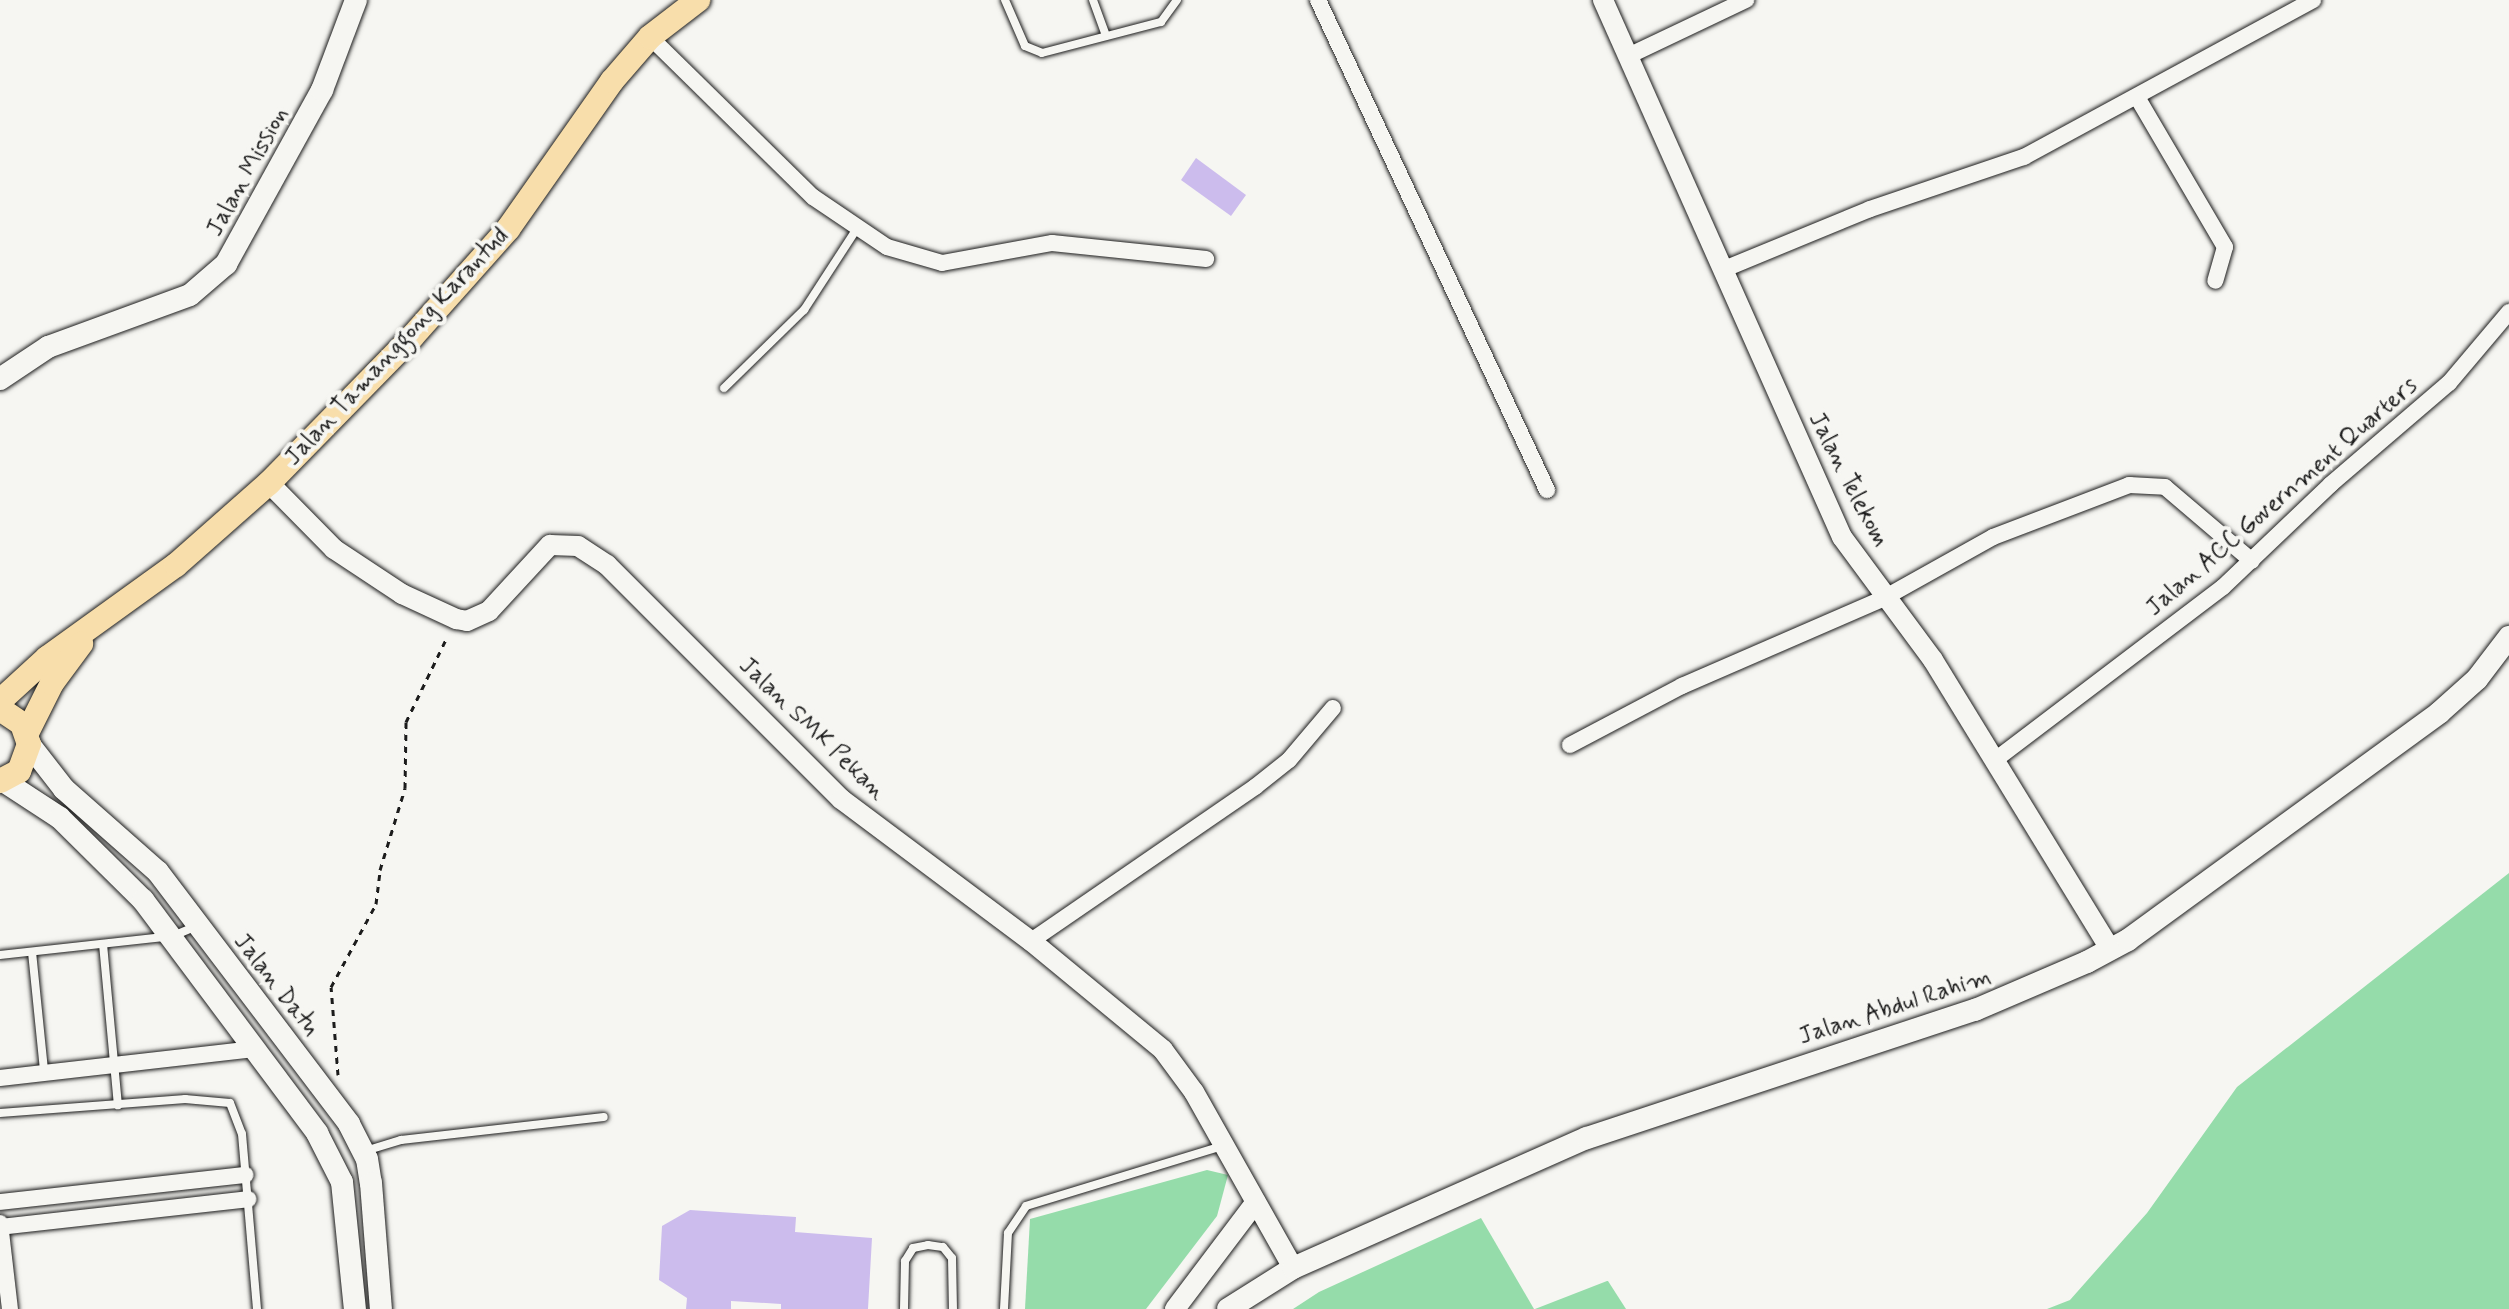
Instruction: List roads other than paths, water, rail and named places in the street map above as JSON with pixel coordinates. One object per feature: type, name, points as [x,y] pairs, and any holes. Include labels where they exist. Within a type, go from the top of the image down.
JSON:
[{"type":"main road","name":"Jalan Mission","points":[[0,379],[48,347],[190,295],[226,264],[322,90],[356,0]]},
{"type":"main road","name":"Jalan Tamanggong Karantud","points":[[0,701],[47,658],[176,565],[269,483],[411,338],[508,229],[612,81],[650,37],[698,0]]},
{"type":"main road","name":"Jalan Tamanggong Karantud","points":[[1,780],[19,771],[28,739],[52,683],[94,626]]},
{"type":"main road","name":"Jalan Abdul Rahim","points":[[1228,1309],[1293,1268],[1587,1138],[1975,1010],[2110,949],[2439,713],[2477,679],[2509,637]]},
{"type":"main road","points":[[0,709],[14,715],[28,739]]},
{"type":"main road","name":"Jalan Datu","points":[[28,739],[64,789],[158,872],[196,926],[326,1091],[364,1152],[381,1309]]},
{"type":"main road","points":[[1,780],[60,818],[173,936],[334,1160],[342,1182],[355,1309]]},
{"type":"main road","points":[[199,971],[220,957]]},
{"type":"street","points":[[1318,0],[1547,490]]},
{"type":"street","name":"Jalan Telekom","points":[[1603,0],[1835,523],[1884,598],[1927,651],[2110,949]]},
{"type":"street","points":[[1628,56],[1746,0]]},
{"type":"street","points":[[1722,270],[1870,209],[2015,161],[2313,0]]},
{"type":"street","points":[[650,37],[813,197],[856,230],[887,247],[942,263],[1052,243],[1206,259]]},
{"type":"street","points":[[2137,97],[2225,247],[2215,281]]},
{"type":"street","name":"Jalan ACC Government Quarters","points":[[1995,760],[2252,561],[2331,484],[2449,383],[2509,312]]},
{"type":"street","name":"Jalan SMK Pekan","points":[[269,483],[334,549],[402,594],[456,619],[467,621],[489,611],[550,545],[578,546],[617,575],[841,799],[1031,941],[1163,1050],[1225,1145],[1293,1268]]},
{"type":"street","points":[[1570,745],[1682,686],[1884,598],[1993,537],[2144,483],[2165,487],[2252,561]]},
{"type":"street","points":[[1031,941],[1267,778],[1289,760],[1333,708]]},
{"type":"street","points":[[0,1078],[256,1049]]},
{"type":"street","points":[[0,1202],[246,1175]]},
{"type":"street","points":[[10,1309],[0,1226],[248,1199]]},
{"type":"street","points":[[1175,1309],[1256,1202]]},
{"type":"lane","points":[[1005,0],[1032,51],[1065,49],[1161,22],[1177,0]]},
{"type":"lane","points":[[1093,0],[1106,36]]},
{"type":"lane","points":[[724,388],[804,310],[856,230]]},
{"type":"lane","points":[[0,955],[173,936],[196,926]]},
{"type":"lane","points":[[103,944],[118,1105]]},
{"type":"lane","points":[[32,952],[44,1071]]},
{"type":"lane","points":[[0,1113],[185,1099],[230,1103],[239,1115],[257,1309]]},
{"type":"lane","points":[[364,1152],[401,1140],[604,1117]]},
{"type":"lane","points":[[1004,1309],[1008,1233],[1026,1206],[1225,1145]]},
{"type":"lane","points":[[904,1309],[905,1261],[913,1248],[928,1245],[943,1247],[952,1258],[953,1309]]}]
